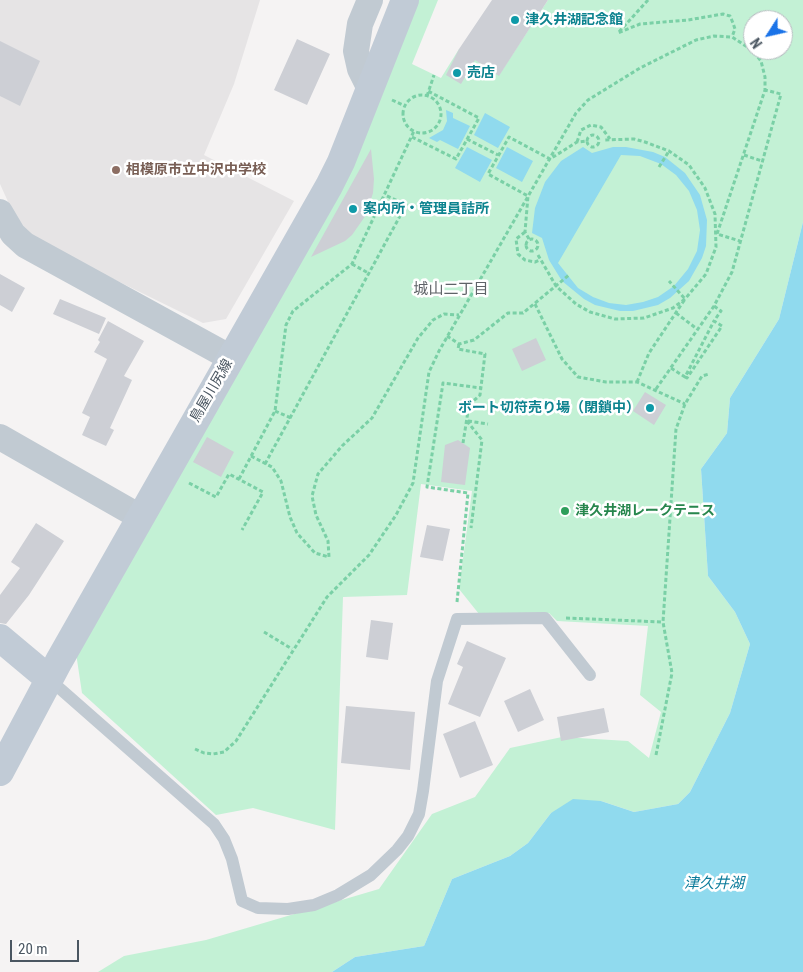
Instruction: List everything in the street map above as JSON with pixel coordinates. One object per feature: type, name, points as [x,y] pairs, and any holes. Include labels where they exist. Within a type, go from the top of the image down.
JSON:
[{"type":"main road","name":"鳥屋川尻線","points":[[0,772],[49,679],[329,186],[406,0]]},
{"type":"main road","points":[[0,638],[49,679]]},
{"type":"street","points":[[370,0],[360,24],[356,51],[360,70],[370,89]]},
{"type":"street","points":[[0,212],[14,234],[25,245],[231,358]]},
{"type":"street","points":[[0,438],[140,517]]},
{"type":"lane","points":[[49,679],[214,824],[224,839],[232,859],[242,901],[258,908],[288,909],[314,905],[338,895],[371,875],[397,850],[408,836],[419,814],[437,681],[457,618],[546,618],[590,675]]},
{"type":"path","points":[[648,0],[618,33],[640,24],[688,20],[723,14],[730,16],[733,23],[735,29],[732,37]]},
{"type":"path","points":[[195,749],[213,754],[224,752],[236,741],[292,649],[327,597],[369,555],[413,483],[429,372],[447,336],[576,113],[588,100],[640,68],[683,46],[714,36],[732,37],[752,50],[761,61],[765,77],[765,90],[717,234]]},
{"type":"path","points":[[427,96],[434,75]]},
{"type":"path","points":[[656,389],[714,306],[732,272],[781,94],[765,90]]},
{"type":"path","points":[[412,137],[456,159],[479,118],[428,91]]},
{"type":"path","points":[[427,96],[440,108],[440,121],[432,130],[420,133],[414,131],[403,118],[405,106],[414,97],[427,96]]},
{"type":"path","points":[[577,142],[581,130],[591,125],[601,127],[610,140]]},
{"type":"path","points":[[239,479],[275,411],[286,325],[293,311],[352,264],[414,131]]},
{"type":"path","points":[[550,159],[577,142],[586,141],[588,137],[594,135],[599,139],[596,147],[591,148],[586,141]]},
{"type":"path","points":[[528,196],[488,174],[509,137],[550,159]]},
{"type":"path","points":[[467,139],[498,156]]},
{"type":"path","points":[[604,140],[634,139],[669,151],[689,165],[705,188],[715,214],[716,247],[706,274],[685,299],[649,353],[637,382]]},
{"type":"path","points":[[660,165],[669,151]]},
{"type":"path","points":[[744,155],[762,161]]},
{"type":"path","points":[[266,464],[406,205],[386,194]]},
{"type":"path","points":[[528,196],[525,232],[529,239]]},
{"type":"path","points":[[525,232],[516,239],[518,254],[525,260],[540,260]]},
{"type":"path","points":[[717,234],[740,241]]},
{"type":"path","points":[[533,238],[538,242],[538,248],[535,251],[527,249],[526,242],[529,239],[533,238]]},
{"type":"path","points":[[538,255],[556,286],[576,304],[590,312],[615,319],[644,318],[673,308],[685,299]]},
{"type":"path","points":[[352,264],[370,274]]},
{"type":"path","points":[[447,336],[459,344],[474,340],[508,313],[523,313],[568,276]]},
{"type":"path","points":[[669,281],[685,299]]},
{"type":"path","points":[[536,304],[562,360],[578,377],[606,382],[637,382],[656,389],[685,404]]},
{"type":"path","points":[[685,377],[721,311],[714,306]]},
{"type":"path","points":[[288,308],[293,311]]},
{"type":"path","points":[[676,312],[698,329]]},
{"type":"path","points":[[251,456],[272,467],[281,481],[290,517],[297,533],[315,553],[328,557],[328,541],[316,515],[312,496],[318,474],[342,446],[372,418],[401,364],[418,338],[433,320],[444,314],[459,315]]},
{"type":"path","points":[[685,377],[687,378],[722,326],[714,321]]},
{"type":"path","points":[[459,344],[458,349],[485,354],[479,396],[469,404],[463,443]]},
{"type":"path","points":[[671,368],[685,377]]},
{"type":"path","points":[[656,755],[672,673],[663,622],[676,429],[685,404],[702,376],[709,374]]},
{"type":"path","points":[[457,588],[468,493],[427,487],[443,383],[480,388]]},
{"type":"path","points":[[275,411],[291,418]]},
{"type":"path","points":[[467,421],[488,424]]},
{"type":"path","points":[[467,421],[482,440],[471,528]]},
{"type":"path","points":[[188,482],[216,498],[229,474],[263,492],[242,530]]},
{"type":"path","points":[[546,618],[663,622]]},
{"type":"path","points":[[264,632],[292,649]]},
{"type":"shaded area","name":"相模原市立中沢中学校","points":[[0,0],[260,0],[234,84],[204,155],[294,201],[226,319],[203,323],[40,243],[25,231],[15,217],[0,184]]},
{"type":"green space","points":[[416,0],[438,0],[412,64],[441,78],[459,49],[499,75],[548,0],[803,0],[803,222],[779,319],[730,398],[727,433],[701,469],[708,576],[735,612],[750,644],[730,713],[690,792],[678,804],[634,812],[601,801],[551,813],[528,843],[510,856],[452,879],[424,946],[355,957],[332,972],[98,972],[124,956],[206,940],[379,889],[432,814],[475,797],[510,748],[562,737],[628,741],[649,758],[661,712],[640,695],[648,626],[557,621],[549,613],[479,614],[459,589],[472,491],[421,484],[407,595],[343,597],[335,830],[253,808],[216,815],[82,693],[76,653]]},
{"type":"water","points":[[446,110],[453,113],[453,118],[470,126],[458,149],[440,140],[437,142],[429,138],[443,130],[447,121]]},
{"type":"water","points":[[485,113],[510,127],[498,148],[474,135]]},
{"type":"water","points":[[467,147],[492,160],[480,182],[455,168]]},
{"type":"water","points":[[507,147],[533,161],[522,182],[496,168]]},
{"type":"water","points":[[583,147],[592,153],[613,147],[626,147],[653,152],[665,157],[685,173],[700,195],[707,220],[706,246],[702,258],[689,281],[670,298],[658,305],[633,311],[620,311],[595,305],[584,299],[562,281],[549,260],[542,238],[532,233],[535,208],[545,182],[561,161]],"holes":[[[621,155],[640,156],[661,164],[676,175],[689,191],[697,210],[700,230],[697,251],[688,269],[674,286],[658,297],[626,305],[609,303],[593,297],[578,288],[558,263]]]},
{"type":"water","name":"津久井湖","points":[[803,222],[803,972],[332,972],[355,957],[424,946],[452,879],[510,856],[528,843],[551,813],[573,799],[601,801],[634,812],[678,804],[690,792],[730,713],[750,644],[735,612],[708,576],[701,469],[727,433],[730,398],[779,319]]},
{"type":"building","points":[[492,0],[548,0],[499,76],[475,60],[461,84],[446,75],[459,49]]},
{"type":"building","points":[[297,39],[330,54],[307,105],[274,90]]},
{"type":"building","points":[[0,41],[40,61],[20,106],[0,96]]},
{"type":"building","name":"案内所・管理員詰所","points":[[371,149],[374,179],[373,193],[366,215],[352,235],[345,241],[311,257]]},
{"type":"building","points":[[0,274],[25,288],[12,312],[0,305]]},
{"type":"building","points":[[60,299],[106,318],[99,334],[53,314]]},
{"type":"building","points":[[108,321],[144,341],[124,376],[132,380],[110,428],[114,430],[106,446],[82,435],[90,417],[82,413],[107,359],[94,352]]},
{"type":"building","points":[[536,338],[546,360],[522,371],[512,349]]},
{"type":"building","name":"ボート切符売り場（閉鎖中）","points":[[645,392],[666,405],[654,425],[633,411]]},
{"type":"building","points":[[207,437],[234,452],[221,477],[193,462]]},
{"type":"building","points":[[458,440],[470,448],[465,485],[441,482],[445,445]]},
{"type":"building","points":[[36,523],[64,541],[29,595],[6,624],[0,623],[0,595],[20,568],[11,562]]},
{"type":"building","points":[[427,525],[450,529],[443,561],[420,557]]},
{"type":"building","points":[[371,620],[393,623],[388,660],[366,657]]},
{"type":"building","points":[[467,641],[506,658],[480,717],[448,704],[463,667],[457,664]]},
{"type":"building","points":[[530,689],[544,720],[518,732],[504,701]]},
{"type":"building","points":[[346,706],[415,712],[410,770],[341,763]]},
{"type":"building","points":[[604,708],[609,732],[561,741],[557,717]]},
{"type":"building","points":[[475,721],[493,765],[460,778],[443,734]]},
{"type":"place","name":"津久井湖記念館","points":[[515,20]]},
{"type":"place","name":"売店","points":[[457,73]]},
{"type":"place","name":"相模原市立中沢中学校","points":[[116,170]]},
{"type":"place","name":"案内所・管理員詰所","points":[[353,209]]},
{"type":"place","name":"ボート切符売り場（閉鎖中）","points":[[650,408]]},
{"type":"place","name":"津久井湖レークテニス","points":[[565,511]]},
{"type":"district","name":"城山二丁目","points":[[451,290]]}]
